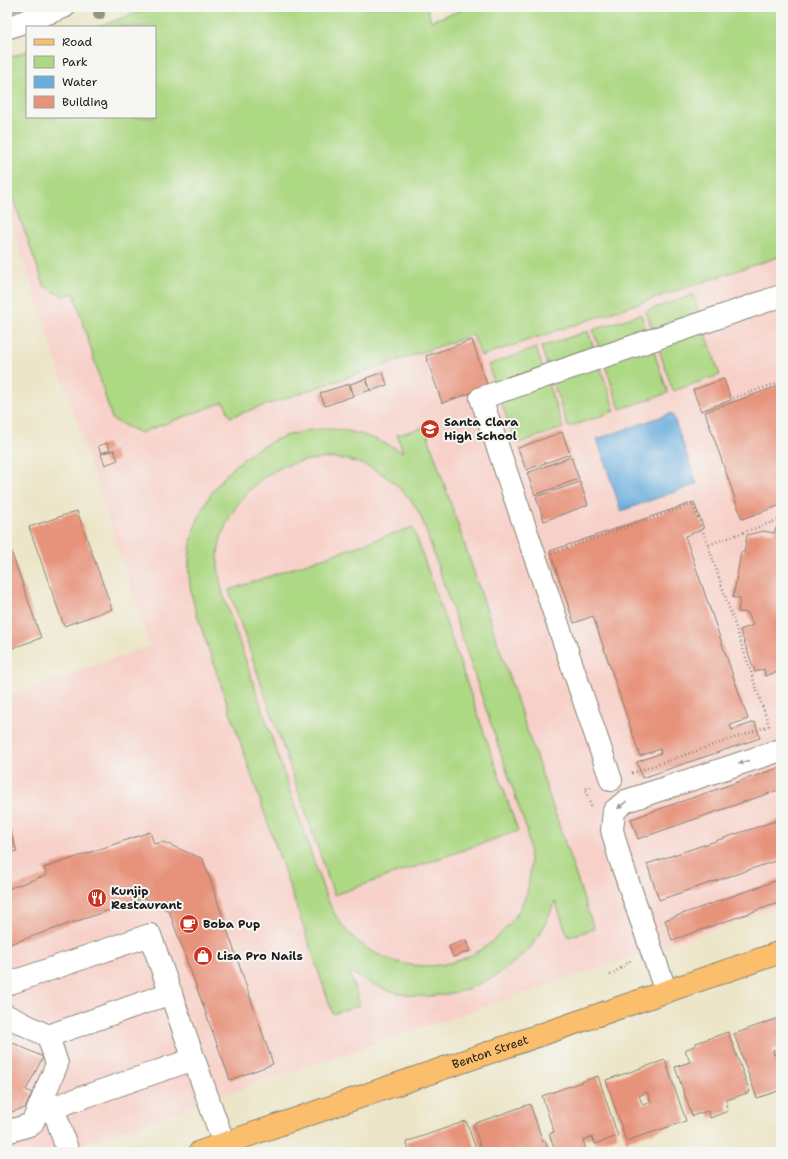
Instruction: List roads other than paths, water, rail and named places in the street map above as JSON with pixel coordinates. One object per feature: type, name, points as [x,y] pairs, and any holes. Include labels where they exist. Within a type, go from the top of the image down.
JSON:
[{"type":"main road","name":"Benton Street","points":[[200,1152],[781,952]]},
{"type":"lane","points":[[7,28],[64,7]]},
{"type":"lane","points":[[612,780],[481,398],[781,296]]},
{"type":"lane","points":[[666,992],[612,830],[614,811],[626,801],[776,741]]},
{"type":"lane","points":[[7,984],[150,935],[224,1144]]},
{"type":"lane","points":[[7,1016],[48,1036],[171,993]]},
{"type":"lane","points":[[7,1132],[32,1124],[45,1110],[57,1064],[48,1036]]},
{"type":"lane","points":[[45,1110],[194,1060]]},
{"type":"lane","points":[[45,1110],[68,1152]]},
{"type":"water","points":[[672,413],[697,484],[621,511],[597,439]]},
{"type":"place","name":"Santa Clara High School","points":[[430,429]]},
{"type":"place","name":"Kunjip Restaurant","points":[[97,898]]},
{"type":"place","name":"Boba Pup","points":[[189,924]]},
{"type":"place","name":"Lisa Pro Nails","points":[[203,956]]}]
